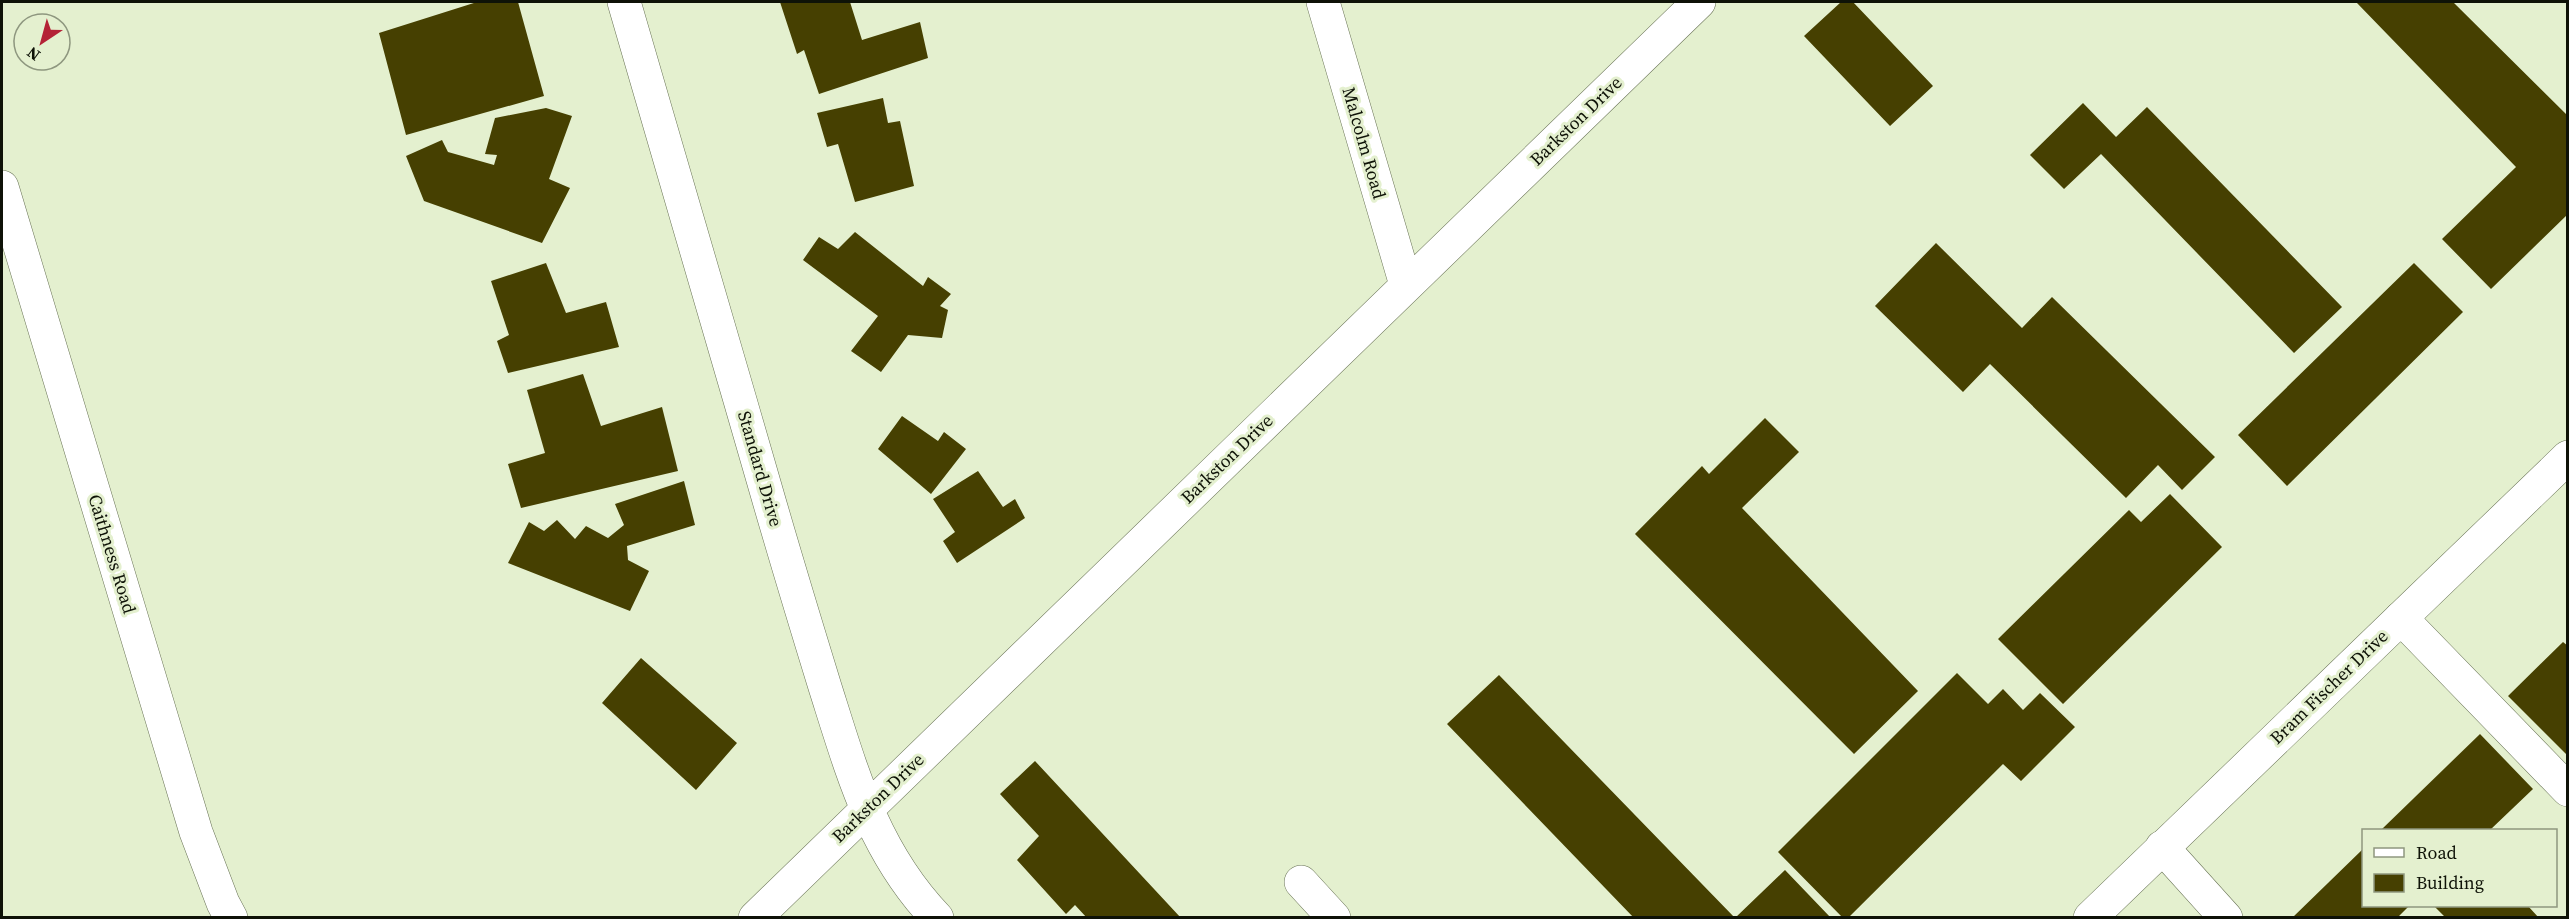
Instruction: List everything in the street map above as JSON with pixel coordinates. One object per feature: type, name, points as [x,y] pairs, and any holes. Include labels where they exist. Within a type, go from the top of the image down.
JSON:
[{"type":"street","name":"Standard Drive","points":[[624,2],[804,621],[845,752],[866,809],[888,856],[919,899],[937,918]]},
{"type":"street","name":"Malcolm Road","points":[[1323,2],[1406,285]]},
{"type":"street","name":"Barkston Drive","points":[[755,918],[1699,2]]},
{"type":"street","name":"Caithness Road","points":[[2,187],[196,832],[231,918]]},
{"type":"street","name":"Bram Fischer Drive","points":[[2090,918],[2568,456]]},
{"type":"street","points":[[2401,618],[2568,790]]},
{"type":"street","points":[[2162,847],[2226,918]]},
{"type":"street","points":[[1301,882],[1334,918]]},
{"type":"building","points":[[477,2],[518,2],[544,96],[406,135],[379,33]]},
{"type":"building","points":[[780,2],[850,2],[862,40],[920,22],[928,58],[819,94],[804,50],[797,54]]},
{"type":"building","points":[[1841,2],[1853,2],[1933,86],[1890,126],[1804,36]]},
{"type":"building","points":[[2356,2],[2453,2],[2568,116],[2568,214],[2491,289],[2442,239],[2516,167]]},
{"type":"building","points":[[883,98],[888,123],[900,121],[914,186],[855,202],[838,144],[827,147],[817,113]]},
{"type":"building","points":[[2083,103],[2116,137],[2147,107],[2342,307],[2294,353],[2101,154],[2064,189],[2030,155]]},
{"type":"building","points":[[546,108],[572,116],[549,179],[570,188],[542,243],[424,201],[406,156],[442,140],[448,152],[494,165],[497,155],[485,154],[495,118]]},
{"type":"building","points":[[855,232],[923,286],[928,277],[951,294],[940,306],[948,310],[942,338],[908,335],[881,372],[851,351],[878,316],[803,260],[819,237],[838,249]]},
{"type":"building","points":[[1936,243],[2022,328],[2052,297],[2215,457],[2182,490],[2158,465],[2126,498],[1990,364],[1963,392],[1875,306]]},
{"type":"building","points":[[546,263],[566,313],[606,302],[619,347],[508,373],[497,341],[509,335],[491,281]]},
{"type":"building","points":[[2414,263],[2463,312],[2287,486],[2238,435]]},
{"type":"building","points":[[583,374],[601,426],[662,407],[678,471],[521,508],[508,464],[545,453],[527,390]]},
{"type":"building","points":[[902,416],[938,441],[944,432],[966,449],[931,494],[878,449]]},
{"type":"building","points":[[1765,418],[1799,452],[1742,508],[1918,691],[1854,754],[1635,534],[1702,466],[1709,474]]},
{"type":"building","points":[[978,471],[1003,507],[1015,499],[1025,518],[957,563],[943,541],[955,532],[933,499]]},
{"type":"building","points":[[684,481],[695,525],[627,546],[628,560],[649,571],[630,611],[508,563],[529,522],[544,531],[557,520],[575,539],[586,526],[608,538],[624,525],[615,504]]},
{"type":"building","points":[[2170,494],[2222,547],[2063,704],[1998,639],[2129,510],[2141,522]]},
{"type":"building","points":[[2563,642],[2568,646],[2568,756],[2508,696]]},
{"type":"building","points":[[641,658],[737,743],[696,790],[602,703]]},
{"type":"building","points":[[1957,673],[1988,704],[2003,689],[2023,710],[2040,693],[2075,727],[2021,781],[2003,764],[1848,918],[1843,918],[1778,852]]},
{"type":"building","points":[[1499,675],[1735,918],[1634,918],[1447,724]]},
{"type":"building","points":[[2480,734],[2533,789],[2491,829],[2382,829]]},
{"type":"building","points":[[1035,761],[1181,918],[1087,918],[1075,905],[1066,914],[1017,860],[1039,836],[1000,794]]},
{"type":"building","points":[[2362,850],[2362,907],[2408,907],[2397,918],[2292,918]]},
{"type":"building","points":[[1785,870],[1831,918],[1735,918]]},
{"type":"building","points":[[2435,907],[2529,907],[2539,918],[2446,918]]}]
